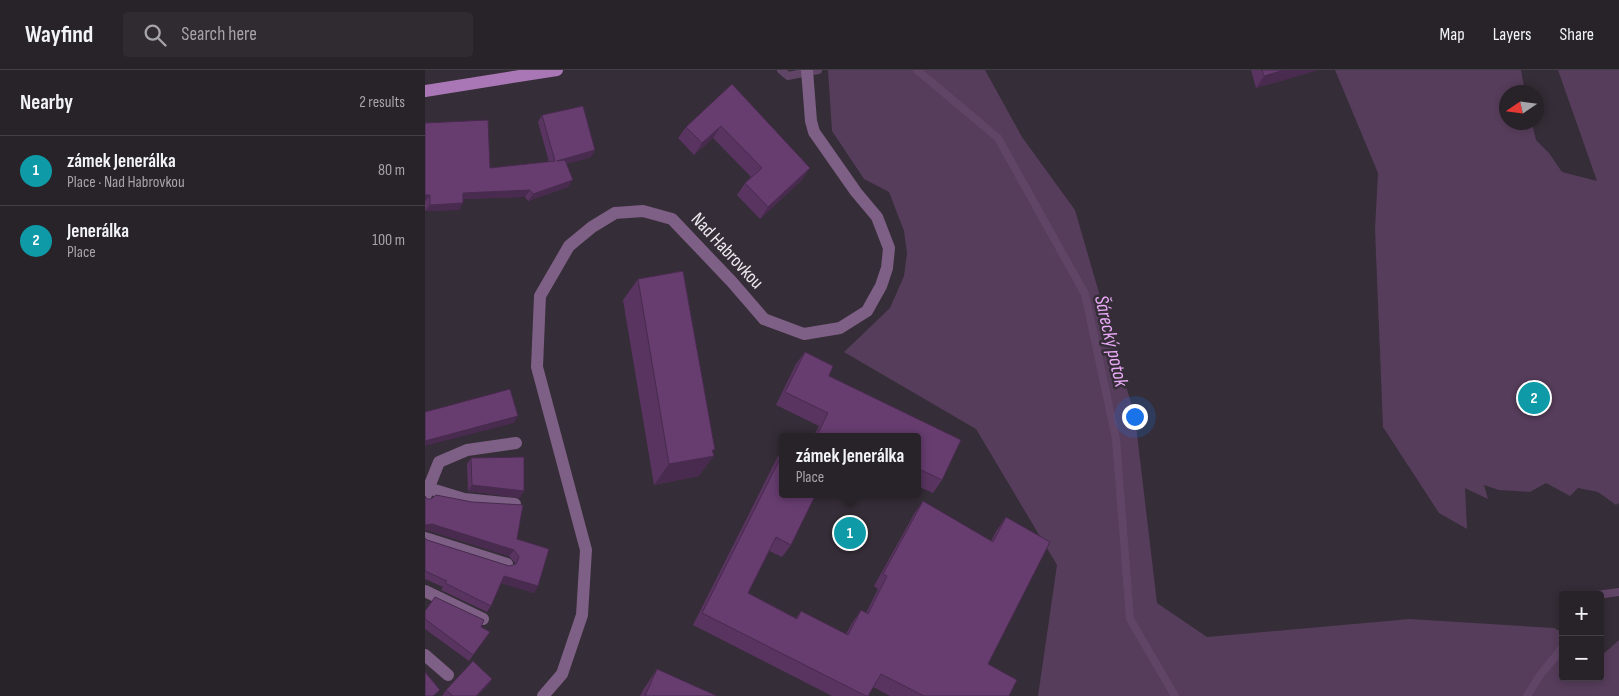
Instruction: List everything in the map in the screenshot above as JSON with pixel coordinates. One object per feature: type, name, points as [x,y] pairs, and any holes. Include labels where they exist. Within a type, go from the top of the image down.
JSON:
[{"type":"main road","points":[[425,91],[557,70]]},
{"type":"street","name":"Nad Habrovkou","points":[[543,696],[561,674],[582,615],[586,550],[537,367],[540,296],[569,246],[592,227],[615,213],[643,211],[672,218],[732,282],[764,320],[804,334],[840,328],[867,311],[881,286],[887,268],[889,248],[877,217],[856,192],[814,132],[811,121],[807,70]]},
{"type":"street","points":[[515,504],[427,492],[439,462],[467,450],[516,443]]},
{"type":"street","points":[[425,538],[507,564]]},
{"type":"street","points":[[425,592],[483,619]]},
{"type":"street","points":[[425,654],[448,675]]},
{"type":"shaded area","points":[[828,70],[985,70],[1022,137],[1075,210],[1135,417],[1157,603],[1207,637],[1410,619],[1554,628],[1559,631],[1559,681],[1604,681],[1604,653],[1619,640],[1619,696],[1038,696],[1057,565],[976,429],[844,352],[890,308],[904,276],[907,253],[904,231],[889,192],[864,179],[832,131]]},
{"type":"shaded area","points":[[1335,70],[1521,70],[1524,85],[1499,85],[1499,130],[1534,130],[1536,140],[1549,153],[1562,172],[1597,181],[1558,70],[1619,70],[1619,503],[1616,505],[1598,492],[1578,488],[1570,496],[1546,483],[1530,492],[1499,490],[1484,485],[1488,499],[1465,488],[1467,529],[1439,513],[1383,427],[1375,229],[1378,173]]},
{"type":"building","points":[[1262,70],[1284,70],[1264,76]]},
{"type":"building","points":[[732,84],[810,168],[768,207],[745,183],[762,168],[721,126],[702,143],[686,127]]},
{"type":"building","points":[[583,106],[595,150],[557,161],[565,160],[573,180],[533,194],[530,190],[463,193],[463,203],[430,205],[430,195],[425,195],[425,123],[488,120],[490,168],[555,161],[542,115]]},
{"type":"building","points":[[683,271],[715,450],[712,450],[714,456],[669,464],[638,279]]},
{"type":"building","points":[[805,352],[833,366],[829,376],[961,440],[942,480],[921,470],[921,433],[818,433],[828,413],[785,392]]},
{"type":"building","points":[[510,389],[518,416],[425,441],[425,412]]},
{"type":"building","points":[[524,457],[524,491],[472,485],[471,458]]},
{"type":"building","points":[[779,461],[779,498],[814,498],[791,545],[776,537],[748,593],[797,619],[801,611],[848,635],[861,610],[868,614],[887,576],[883,574],[923,501],[993,542],[1006,517],[1050,542],[988,664],[1017,680],[1009,696],[924,696],[881,674],[868,696],[866,696],[702,613]]},
{"type":"building","points":[[436,495],[472,502],[523,505],[517,539],[549,549],[538,586],[504,576],[491,606],[425,571],[425,538],[509,566],[516,564],[519,557],[514,550],[432,524],[425,525],[425,496],[427,499],[431,499]]},
{"type":"building","points":[[435,597],[484,620],[481,627],[490,632],[473,655],[425,619],[425,611]]},
{"type":"building","points":[[473,661],[492,679],[476,696],[453,696],[446,690]]},
{"type":"building","points":[[657,669],[717,696],[645,696]]},
{"type":"building","points":[[425,672],[440,690],[433,696],[425,696]]},
{"type":"waterway","name":"Šárecký potok","points":[[781,70],[788,76],[818,70]]},
{"type":"waterway","name":"Šárecký potok","points":[[917,70],[998,138],[1085,294],[1116,439],[1130,619],[1175,696]]},
{"type":"waterway","points":[[1604,594],[1619,592]]},
{"type":"waterway","points":[[1527,696],[1540,675],[1559,652]]},
{"type":"place","name":"Jenerálka","points":[[1534,398]]},
{"type":"place","name":"zámek Jenerálka","points":[[850,533]]}]
